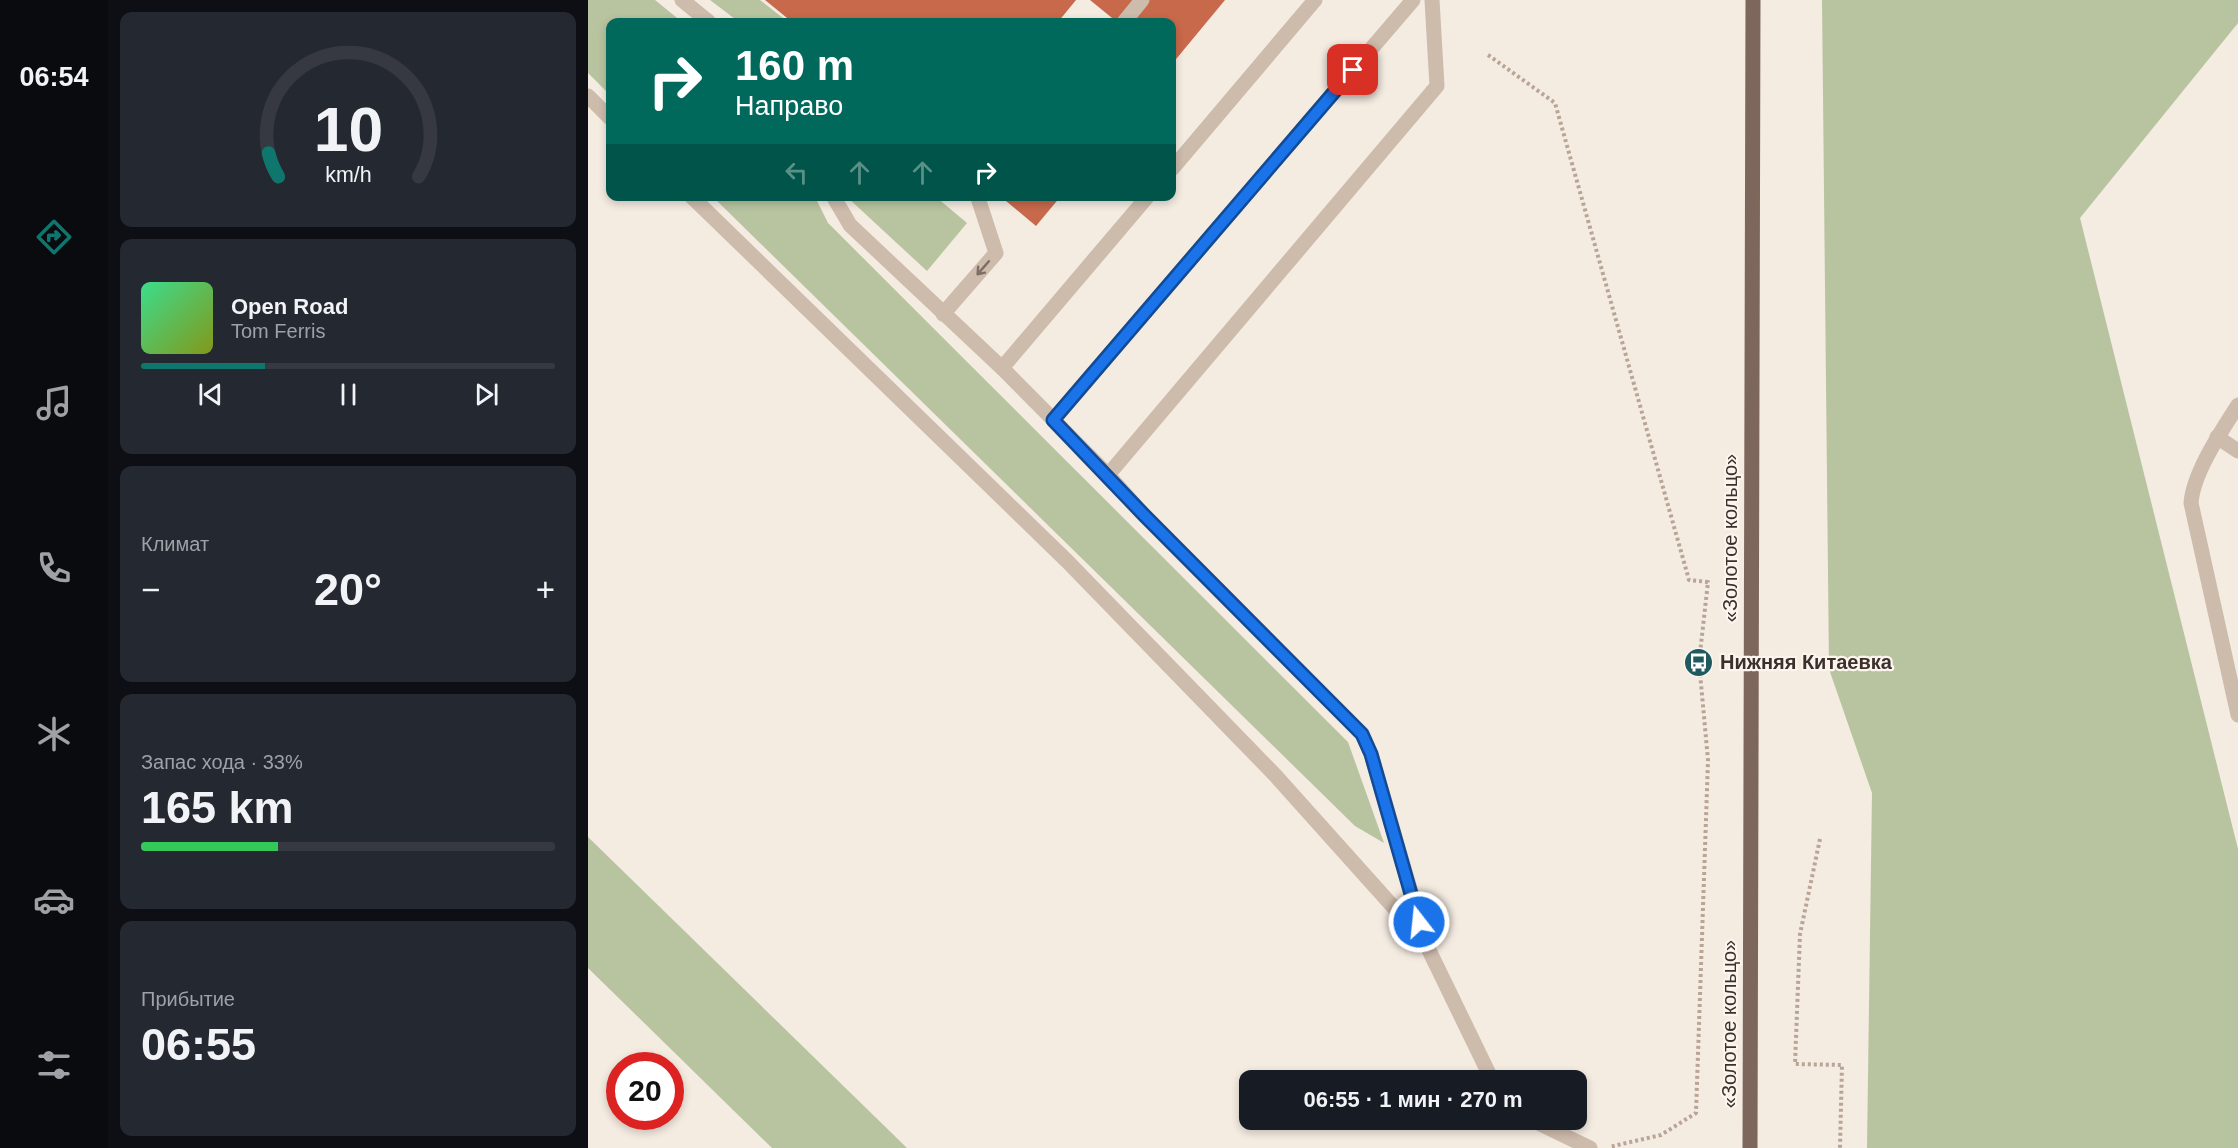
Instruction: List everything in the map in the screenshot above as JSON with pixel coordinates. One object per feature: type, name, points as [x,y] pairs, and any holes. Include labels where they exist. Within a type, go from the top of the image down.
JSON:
[{"type":"main road","name":"«Золотое кольцо»","points":[[1750,1148],[1753,0]]},
{"type":"lane","points":[[682,0],[704,18]]},
{"type":"lane","points":[[1127,18],[1142,0]]},
{"type":"lane","points":[[1176,164],[1315,0]]},
{"type":"lane","points":[[1053,420],[1413,0]]},
{"type":"lane","points":[[1108,475],[1437,86],[1432,0]]},
{"type":"lane","points":[[588,96],[606,114]]},
{"type":"lane","points":[[697,201],[1067,561],[1275,775],[1426,944]]},
{"type":"lane","points":[[836,201],[850,225],[1002,368],[1108,475],[1144,515],[1362,734],[1371,754],[1426,944],[1486,1070]]},
{"type":"lane","points":[[943,314],[996,253],[979,201]]},
{"type":"lane","points":[[1002,368],[1144,201]]},
{"type":"lane","points":[[2238,405],[2217,437],[2194,486],[2191,503],[2238,715]]},
{"type":"lane","points":[[2217,437],[2238,451]]},
{"type":"lane","points":[[1553,1130],[1590,1148]]},
{"type":"path","points":[[1488,55],[1555,103],[1689,580],[1708,582],[1699,662],[1708,760],[1696,1113],[1661,1135],[1606,1148]]},
{"type":"path","points":[[1820,839],[1800,934],[1795,1064],[1842,1065],[1840,1148]]},
{"type":"green space","points":[[588,0],[655,0],[677,18],[606,18],[606,91],[588,73]]},
{"type":"green space","points":[[710,0],[760,0],[783,18],[734,18]]},
{"type":"green space","points":[[1822,0],[2238,0],[2238,23],[2080,218],[2238,849],[2238,1148],[1867,1148],[1872,793],[1829,669]]},
{"type":"green space","points":[[717,201],[817,201],[828,223],[1348,742],[1384,843],[1355,826]]},
{"type":"green space","points":[[851,201],[941,201],[967,223],[927,271]]},
{"type":"green space","points":[[588,837],[907,1148],[772,1148],[684,1062],[684,1052],[674,1052],[588,968]]},
{"type":"building","points":[[765,0],[1076,0],[1061,18],[787,18]]},
{"type":"building","points":[[1090,0],[1225,0],[1176,59],[1176,18],[1112,18]]},
{"type":"building","points":[[1006,201],[1057,201],[1036,226]]},
{"type":"place","name":"Нижняя Китаевка","points":[[1699,662]]},
{"type":"route","points":[[1353,70],[1053,420],[1362,734],[1369,747],[1419,922]]}]
